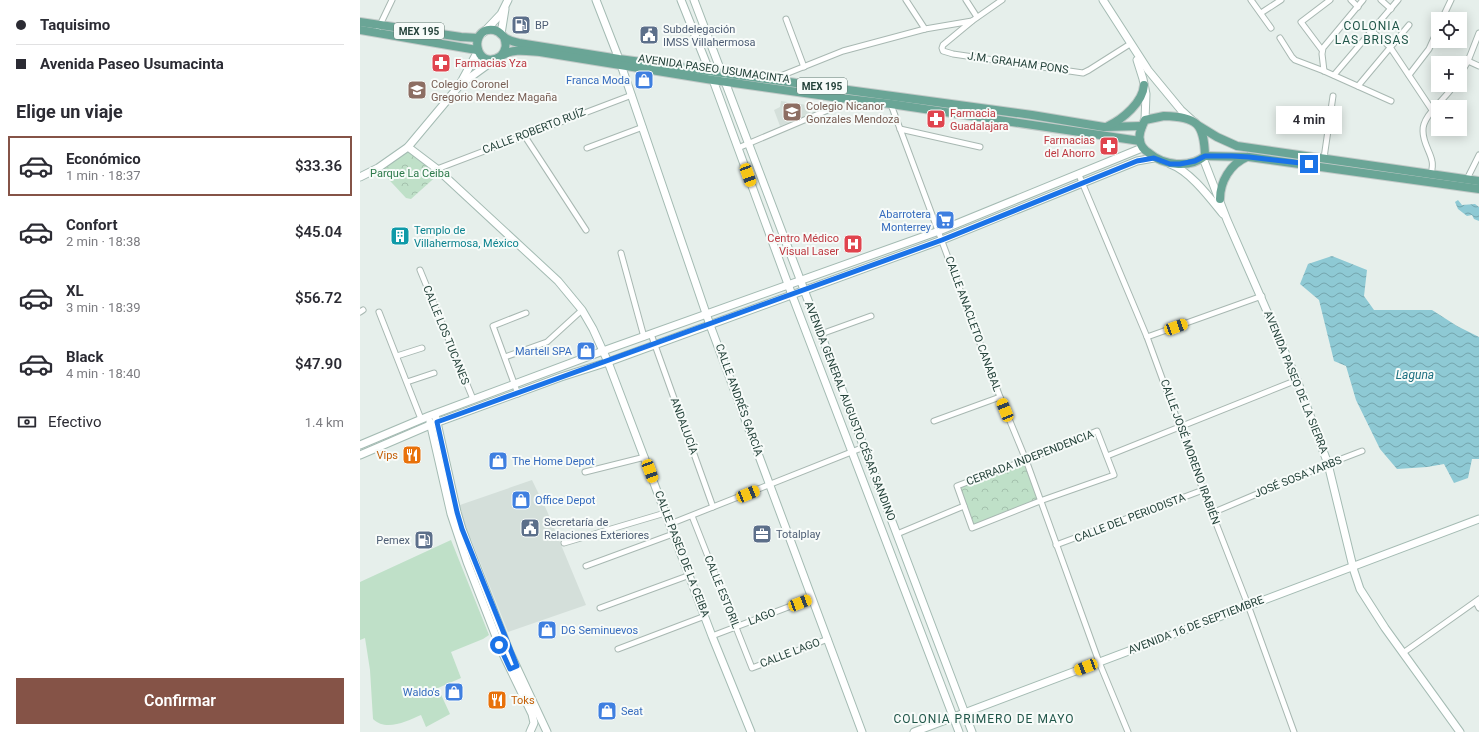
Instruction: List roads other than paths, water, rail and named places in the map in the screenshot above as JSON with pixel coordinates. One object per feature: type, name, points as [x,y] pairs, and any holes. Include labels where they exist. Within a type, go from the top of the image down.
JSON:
[{"type":"main road","name":"CALLE ANDRÉS GARCÍA","points":[[596,0],[621,62],[710,325],[862,732]]},
{"type":"main road","name":"AVENIDA GENERAL AUGUSTO CÉSAR SANDINO","points":[[681,0],[709,70],[788,285],[853,451],[959,732]]},
{"type":"main road","name":"AVENIDA GENERAL AUGUSTO CÉSAR SANDINO","points":[[694,0],[972,732]]},
{"type":"main road","points":[[1103,0],[1135,52],[1161,88],[1192,120],[1216,137],[1237,146],[1479,181]]},
{"type":"main road","points":[[459,86],[498,58],[506,47],[502,35],[506,4]]},
{"type":"main road","points":[[360,177],[397,157],[408,147],[459,86],[477,50],[476,44],[480,36],[497,18],[506,4]]},
{"type":"main road","name":"AVENIDA PASEO USUMACINTA","points":[[360,22],[378,29],[477,50],[486,59],[498,58],[507,52],[518,50],[621,62],[709,70],[774,79],[890,99],[1141,145]]},
{"type":"main road","name":"AVENIDA PASEO USUMACINTA","points":[[360,30],[378,29],[462,37],[480,36],[492,30],[525,44],[712,80],[840,98],[890,99],[1032,115],[1102,127],[1143,123]]},
{"type":"main road","points":[[1135,52],[1146,94],[1143,123],[1140,134],[1141,145],[1154,158],[1170,164],[1188,163],[1204,157],[1249,157],[1479,189]]},
{"type":"main road","points":[[1102,127],[1109,125],[1125,114],[1142,94],[1144,85]]},
{"type":"main road","points":[[1143,123],[1164,116],[1177,116],[1192,120]]},
{"type":"main road","points":[[1199,126],[1204,140],[1204,157]]},
{"type":"main road","points":[[360,445],[421,419],[603,351],[939,231],[1079,175],[1141,145]]},
{"type":"main road","name":"CALLE PASEO DE LA CEIBA","points":[[408,147],[437,169],[558,281],[582,310],[608,362],[712,636],[751,732]]},
{"type":"main road","name":"AVENIDA PASEO DE LA SIERRA","points":[[1204,157],[1227,220],[1262,296],[1297,380],[1328,464],[1353,566],[1363,595],[1460,732]]},
{"type":"main road","points":[[1220,199],[1222,185],[1230,170],[1241,160],[1249,157]]},
{"type":"main road","points":[[360,455],[437,422],[518,394],[561,377],[608,362],[942,240],[1137,161],[1154,158]]},
{"type":"main road","name":"AVENIDA PASEO DE LA SIERRA","points":[[1170,164],[1185,173],[1198,185],[1212,200],[1227,220]]},
{"type":"main road","points":[[432,415],[437,422],[462,529],[513,668],[532,714],[534,723],[530,732]]},
{"type":"main road","points":[[432,415],[430,425],[456,532],[496,639],[547,732]]},
{"type":"main road","points":[[374,439],[377,447]]},
{"type":"main road","name":"AVENIDA 16 DE SEPTIEMBRE","points":[[914,732],[1479,519]]},
{"type":"street","points":[[378,29],[392,0]]},
{"type":"street","points":[[906,0],[926,29]]},
{"type":"street","points":[[966,0],[977,17]]},
{"type":"street","points":[[774,79],[843,51],[926,29],[972,21],[1002,0]]},
{"type":"street","points":[[1251,0],[1271,28]]},
{"type":"street","points":[[1261,13],[1281,0]]},
{"type":"street","points":[[1324,71],[1322,50],[1301,22],[1330,0]]},
{"type":"street","points":[[1351,0],[1358,7]]},
{"type":"street","points":[[1322,50],[1363,0]]},
{"type":"street","points":[[1380,0],[1391,8]]},
{"type":"street","points":[[1334,75],[1398,0]]},
{"type":"street","points":[[1445,12],[1451,0]]},
{"type":"street","points":[[786,19],[804,67]]},
{"type":"street","name":"J.M. GRAHAM PONS","points":[[972,21],[943,45],[943,51],[953,54],[1083,73],[1130,44]]},
{"type":"street","points":[[1358,86],[1410,25]]},
{"type":"street","points":[[1372,31],[1390,47],[1431,108]]},
{"type":"street","points":[[1479,33],[1468,61],[1479,66]]},
{"type":"street","points":[[1280,38],[1294,59],[1391,100]]},
{"type":"street","points":[[1409,74],[1431,45]]},
{"type":"street","points":[[1442,100],[1450,92]]},
{"type":"street","name":"CALLE ROBERTO RUÍZ","points":[[437,169],[632,95]]},
{"type":"street","points":[[1324,158],[1333,96]]},
{"type":"street","points":[[738,148],[835,107],[838,105],[840,98]]},
{"type":"street","name":"CALLE ANACLETO CANABAL","points":[[890,99],[1000,397],[1026,460],[1056,545],[1128,732]]},
{"type":"street","points":[[1431,112],[1422,130],[1426,147],[1433,162],[1431,174]]},
{"type":"street","points":[[587,148],[643,127]]},
{"type":"street","points":[[900,129],[980,147]]},
{"type":"street","points":[[524,135],[586,230]]},
{"type":"street","points":[[1467,179],[1479,155]]},
{"type":"street","name":"CALLE JOSÉ MORENO IRABIÉN","points":[[1079,175],[1147,337],[1294,732]]},
{"type":"street","name":"ANDALUCÍA","points":[[621,253],[647,336],[654,344],[713,507]]},
{"type":"street","name":"CALLE LOS TUCANES","points":[[420,270],[473,400]]},
{"type":"street","points":[[1147,337],[1262,296]]},
{"type":"street","points":[[505,357],[547,342],[582,310]]},
{"type":"street","points":[[379,312],[421,419]]},
{"type":"street","points":[[518,394],[494,326],[526,313]]},
{"type":"street","points":[[821,334],[871,316]]},
{"type":"street","points":[[396,356],[422,348]]},
{"type":"street","points":[[407,382],[434,373]]},
{"type":"street","points":[[897,534],[964,506],[972,528],[1114,475],[1107,456],[1297,380]]},
{"type":"street","points":[[934,421],[1000,397]]},
{"type":"street","name":"CERRADA INDEPENDENCIA","points":[[964,506],[956,486],[1026,460],[1097,431],[1107,456]]},
{"type":"street","points":[[670,524],[864,447]]},
{"type":"street","name":"JOSÉ SOSA YARBS","points":[[1212,513],[1362,451]]},
{"type":"street","points":[[585,472],[645,457]]},
{"type":"street","name":"CALLE DEL PERIODISTA","points":[[1056,545],[1203,490]]},
{"type":"street","points":[[564,543],[665,513]]},
{"type":"street","name":"CALLE ESTORIL","points":[[692,516],[752,668]]},
{"type":"street","points":[[586,566],[674,534]]},
{"type":"street","points":[[600,608],[690,575]]},
{"type":"street","name":"LAGO","points":[[712,636],[812,598]]},
{"type":"street","points":[[1402,652],[1477,600],[1479,608]]},
{"type":"street","points":[[618,649],[705,616]]},
{"type":"street","name":"CALLE LAGO","points":[[752,668],[828,639]]},
{"type":"water","points":[[1458,200],[1462,205],[1475,204],[1479,207],[1479,221],[1474,219],[1472,215],[1467,216],[1458,209],[1455,202]]},
{"type":"water","name":"Laguna","points":[[1332,256],[1367,270],[1364,296],[1374,310],[1432,310],[1457,326],[1479,337],[1479,459],[1472,459],[1468,478],[1454,483],[1444,464],[1397,469],[1380,449],[1356,400],[1346,366],[1334,361],[1319,300],[1300,284],[1308,264]]},
{"type":"place","name":"BP","points":[[521,25]]},
{"type":"place","name":"Subdelegación IMSS Villahermosa","points":[[649,35]]},
{"type":"place","name":"Farmacias Yza","points":[[441,63]]},
{"type":"place","name":"Franca Moda","points":[[644,80]]},
{"type":"place","name":"Colegio Coronel Gregorio Mendez Magaña","points":[[417,90]]},
{"type":"place","name":"Colegio Nicanor Gonzales Mendoza","points":[[792,112]]},
{"type":"place","name":"Farmacia Guadalajara","points":[[936,119]]},
{"type":"place","name":"Farmacias del Ahorro","points":[[1109,146]]},
{"type":"place","name":"Abarrotera Monterrey","points":[[945,220]]},
{"type":"place","name":"Templo de Villahermosa, México","points":[[400,236]]},
{"type":"place","name":"Centro Médico Visual Laser","points":[[853,244]]},
{"type":"place","name":"Martell SPA","points":[[586,351]]},
{"type":"place","name":"Vips","points":[[412,455]]},
{"type":"place","name":"The Home Depot","points":[[498,461]]},
{"type":"place","name":"Office Depot","points":[[521,500]]},
{"type":"place","name":"Secretaría de Relaciones Exteriores","points":[[530,528]]},
{"type":"place","name":"Totalplay","points":[[762,534]]},
{"type":"place","name":"Pemex","points":[[424,540]]},
{"type":"place","name":"DG Seminuevos","points":[[547,630]]},
{"type":"place","name":"Waldo's","points":[[454,692]]},
{"type":"place","name":"Toks","points":[[497,700]]},
{"type":"place","name":"Seat","points":[[607,711]]},
{"type":"district","name":"COLONIA LAS BRISAS","points":[[1372,33]]},
{"type":"district","name":"COLONIA PRIMERO DE MAYO","points":[[984,719]]},
{"type":"park label","name":"Parque La Ceiba","points":[[410,173]]}]
